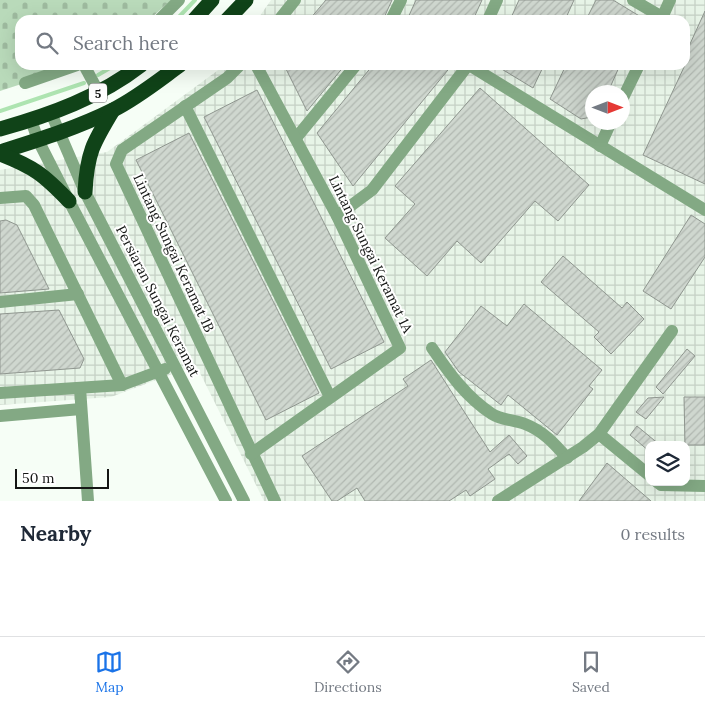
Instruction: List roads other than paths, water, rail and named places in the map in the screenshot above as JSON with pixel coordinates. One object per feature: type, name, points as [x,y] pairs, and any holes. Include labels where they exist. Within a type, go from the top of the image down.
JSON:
[{"type":"highway","points":[[198,15],[212,0]]},
{"type":"highway","points":[[232,15],[246,0]]},
{"type":"highway","name":"5","points":[[0,129],[51,113],[99,93],[134,70]]},
{"type":"highway","name":"5","points":[[0,153],[58,133],[113,110],[144,92],[173,70]]},
{"type":"highway","points":[[85,192],[86,161],[95,138],[113,110]]},
{"type":"highway","points":[[0,153],[27,164],[42,173],[69,201]]},
{"type":"street","points":[[164,15],[179,0]]},
{"type":"street","points":[[283,15],[295,0]]},
{"type":"street","points":[[394,15],[401,0]]},
{"type":"street","points":[[490,15],[498,0]]},
{"type":"street","points":[[633,0],[656,15]]},
{"type":"street","points":[[662,15],[670,0]]},
{"type":"street","points":[[25,83],[63,70]]},
{"type":"street","points":[[87,70],[99,93]]},
{"type":"street","name":"Lintang Sungai Keramat 1B","points":[[235,70],[226,78],[122,150],[116,164],[251,454],[275,501]]},
{"type":"street","name":"Lintang Sungai Keramat 1A","points":[[251,454],[400,348],[337,216],[259,70]]},
{"type":"street","points":[[296,138],[352,70]]},
{"type":"street","points":[[337,216],[372,190],[464,70]]},
{"type":"street","points":[[476,70],[705,210]]},
{"type":"street","points":[[629,85],[637,70]]},
{"type":"street","points":[[185,106],[330,398]]},
{"type":"street","name":"Persiaran Sungai Keramat","points":[[51,113],[85,192],[244,501]]},
{"type":"street","points":[[31,120],[38,140],[69,201],[226,501]]},
{"type":"street","points":[[600,146],[608,130]]},
{"type":"street","points":[[0,198],[26,196],[34,205],[122,385]]},
{"type":"street","points":[[0,302],[78,294]]},
{"type":"street","points":[[498,501],[567,458],[599,434],[672,332]]},
{"type":"street","points":[[432,348],[448,372],[469,396],[494,415],[525,424],[548,436],[567,458]]},
{"type":"street","points":[[0,393],[122,385],[159,373],[174,364]]},
{"type":"street","points":[[80,388],[88,501]]},
{"type":"street","points":[[0,416],[81,409]]},
{"type":"street","points":[[599,434],[645,472]]},
{"type":"street","points":[[690,486],[705,486]]},
{"type":"waterway","points":[[181,15],[195,0]]},
{"type":"waterway","points":[[98,75],[106,70]]},
{"type":"waterway","points":[[0,111],[84,83]]}]
